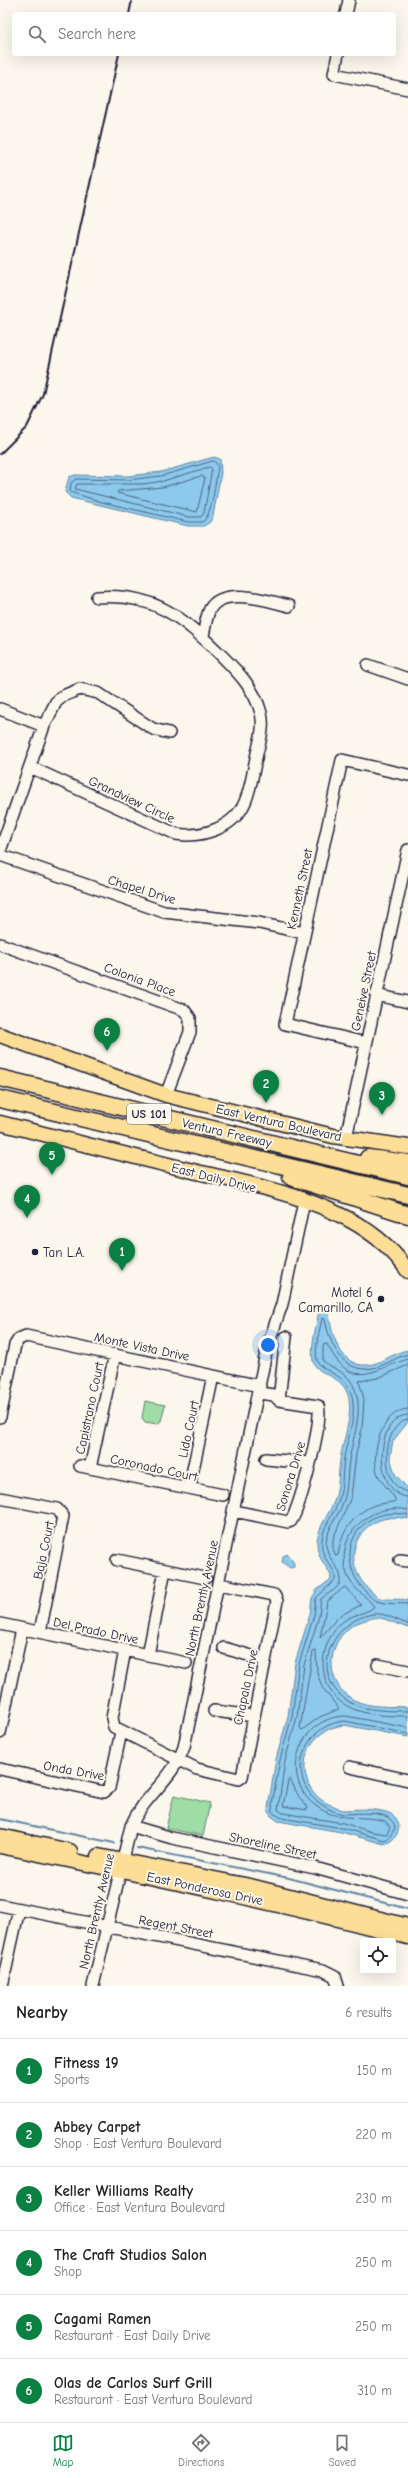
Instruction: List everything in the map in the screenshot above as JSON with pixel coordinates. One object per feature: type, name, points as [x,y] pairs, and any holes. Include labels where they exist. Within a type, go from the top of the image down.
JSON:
[{"type":"highway","name":"Ventura Freeway","points":[[0,1078],[408,1176]]},
{"type":"highway","name":"Ventura Freeway","points":[[0,1099],[408,1196]]},
{"type":"highway","points":[[298,1149],[408,1163]]},
{"type":"highway","points":[[228,1153],[282,1174],[408,1215]]},
{"type":"main road","name":"East Ventura Boulevard","points":[[0,1035],[143,1085],[151,1091]]},
{"type":"main road","name":"East Ventura Boulevard","points":[[0,1044],[100,1080],[142,1091],[151,1091],[346,1138],[408,1148]]},
{"type":"main road","name":"East Daily Drive","points":[[0,1124],[223,1178],[304,1200],[336,1213],[370,1233],[390,1249],[408,1271]]},
{"type":"main road","name":"East Ponderosa Drive","points":[[0,1836],[329,1916],[408,1937]]},
{"type":"main road","name":"East Ponderosa Drive","points":[[0,1846],[250,1886],[408,1926]]},
{"type":"street","points":[[346,12],[349,0]]},
{"type":"street","points":[[338,56],[334,74],[408,89]]},
{"type":"street","name":"Grandview Circle","points":[[30,767],[170,832],[196,835],[209,832],[227,823],[241,809],[249,793],[262,730],[262,716],[256,700],[245,680],[203,636],[175,615],[151,602],[128,596],[97,597]]},
{"type":"street","points":[[203,636],[210,609],[222,600],[245,597],[289,606]]},
{"type":"street","points":[[368,665],[408,679]]},
{"type":"street","points":[[0,851],[44,726],[56,702],[70,692],[80,690],[98,693],[153,729],[169,732]]},
{"type":"street","points":[[0,709],[44,726]]},
{"type":"street","name":"Kenneth Street","points":[[366,1043],[285,1024],[342,760],[408,774]]},
{"type":"street","name":"Geneive Street","points":[[346,1138],[408,850]]},
{"type":"street","name":"Chapel Drive","points":[[0,855],[158,911],[260,923],[304,933]]},
{"type":"street","name":"Colonia Place","points":[[0,944],[184,1010],[190,1018],[190,1032],[166,1095]]},
{"type":"street","points":[[376,995],[408,1002]]},
{"type":"street","name":"North Brently Avenue","points":[[93,1986],[120,1866],[131,1826],[145,1803],[166,1780],[179,1761],[189,1725],[267,1348],[282,1304],[304,1200]]},
{"type":"street","name":"Monte Vista Drive","points":[[0,1417],[15,1345],[19,1339],[30,1336],[213,1376],[259,1389],[274,1395],[279,1400],[318,1406]]},
{"type":"street","points":[[279,1400],[286,1337]]},
{"type":"street","name":"Capistrano Court","points":[[85,1467],[115,1354]]},
{"type":"street","name":"Lido Court","points":[[189,1488],[213,1376]]},
{"type":"street","name":"Sonora Drive","points":[[234,1511],[288,1522],[291,1521],[309,1463],[319,1421],[318,1406]]},
{"type":"street","points":[[266,1459],[309,1463]]},
{"type":"street","name":"Coronado Court","points":[[85,1467],[223,1495]]},
{"type":"street","name":"Baja Court","points":[[0,1498],[57,1510],[63,1516],[40,1632]]},
{"type":"street","points":[[117,1560],[205,1578]]},
{"type":"street","points":[[148,1655],[165,1570]]},
{"type":"street","name":"Chapala Drive","points":[[179,1761],[209,1772],[239,1779],[242,1777],[277,1597],[218,1584]]},
{"type":"street","name":"Del Prado Drive","points":[[0,1624],[186,1663]]},
{"type":"street","points":[[0,1732],[22,1629]]},
{"type":"street","points":[[224,1648],[265,1660]]},
{"type":"street","points":[[125,1650],[112,1718],[114,1727],[179,1761]]},
{"type":"street","points":[[378,1665],[408,1671]]},
{"type":"street","points":[[214,1711],[254,1716]]},
{"type":"street","name":"Onda Drive","points":[[0,1769],[104,1792],[109,1788],[121,1732]]},
{"type":"street","points":[[350,1767],[408,1780]]},
{"type":"street","name":"Shoreline Street","points":[[131,1826],[172,1838],[315,1868],[408,1894]]},
{"type":"street","name":"Regent Street","points":[[0,1905],[107,1928],[323,1970],[334,1976],[338,1986]]},
{"type":"street","points":[[2,1986],[19,1909]]},
{"type":"green space","points":[[145,1401],[165,1405],[161,1421],[157,1424],[145,1422],[142,1418]]},
{"type":"green space","points":[[174,1795],[210,1803],[203,1836],[166,1828]]},
{"type":"water","points":[[214,457],[220,459],[221,473],[213,516],[210,522],[204,526],[188,526],[71,498],[65,492],[69,477],[75,475],[128,476],[161,472]]},
{"type":"water","points":[[319,1310],[329,1312],[332,1331],[340,1350],[353,1363],[362,1365],[373,1364],[408,1350],[408,1422],[393,1441],[390,1457],[395,1474],[408,1489],[408,1519],[391,1518],[377,1521],[365,1529],[358,1539],[354,1552],[355,1566],[361,1579],[377,1597],[385,1599],[408,1600],[408,1628],[376,1617],[355,1624],[341,1636],[336,1645],[332,1666],[338,1685],[354,1700],[360,1703],[374,1705],[408,1707],[408,1737],[344,1725],[338,1726],[323,1732],[315,1740],[309,1749],[305,1767],[308,1784],[318,1797],[326,1802],[343,1810],[378,1810],[394,1816],[399,1825],[397,1834],[389,1842],[384,1844],[341,1832],[278,1821],[270,1815],[268,1808],[276,1759],[288,1716],[295,1663],[310,1614],[312,1598],[317,1590],[331,1579],[331,1576],[319,1554],[317,1541],[322,1524],[335,1499],[340,1460],[347,1430],[350,1407],[349,1399],[342,1384],[320,1370],[315,1366],[313,1361],[313,1342]]},
{"type":"water","points":[[287,1554],[294,1563],[294,1567],[290,1568],[282,1562],[283,1556]]},
{"type":"waterway","points":[[0,1819],[114,1843]]},
{"type":"waterway","points":[[137,1848],[289,1878],[408,1909]]},
{"type":"railway","points":[[129,12],[132,0]]},
{"type":"railway","points":[[0,454],[27,427],[43,394],[119,56]]},
{"type":"place","name":"Olas de Carlos Surf Grill","points":[[107,1051]]},
{"type":"place","name":"Abbey Carpet","points":[[266,1103]]},
{"type":"place","name":"Keller Williams Realty","points":[[382,1115]]},
{"type":"place","name":"Cagami Ramen","points":[[52,1175]]},
{"type":"place","name":"The Craft Studios Salon","points":[[27,1218]]},
{"type":"place","name":"Tan L.A.","points":[[35,1252]]},
{"type":"place","name":"Fitness 19","points":[[122,1271]]},
{"type":"place","name":"Motel 6 Camarillo, CA","points":[[381,1299]]}]
